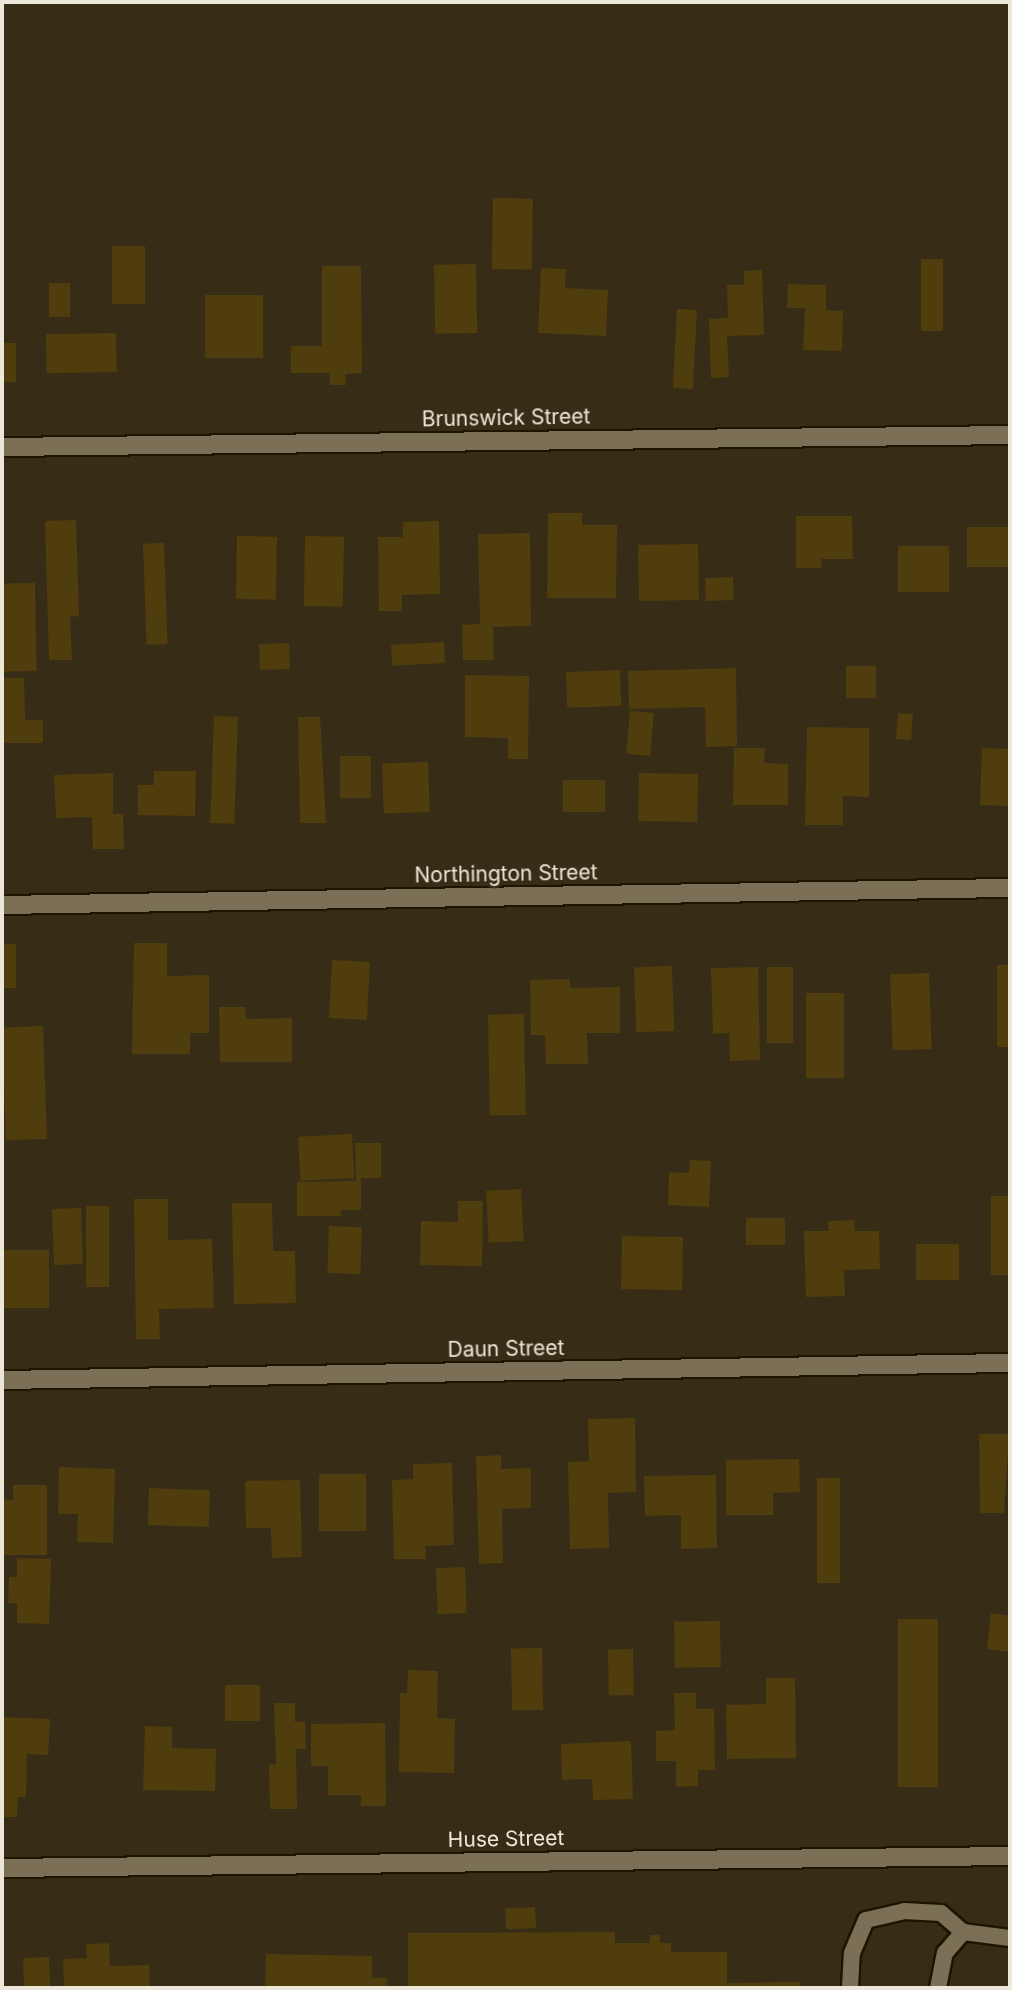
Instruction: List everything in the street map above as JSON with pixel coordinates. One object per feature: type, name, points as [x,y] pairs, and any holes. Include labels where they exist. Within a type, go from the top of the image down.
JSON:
[{"type":"street","name":"Brunswick Street","points":[[2,447],[1010,435]]},
{"type":"street","name":"Northington Street","points":[[2,905],[1010,888]]},
{"type":"street","name":"Daun Street","points":[[2,1380],[1010,1363]]},
{"type":"street","name":"Huse Street","points":[[2,1868],[1010,1856]]},
{"type":"lane","points":[[850,1988],[852,1953],[866,1920],[904,1911],[941,1913],[963,1932],[1010,1938]]},
{"type":"lane","points":[[938,1988],[945,1953],[963,1932]]},
{"type":"building","points":[[493,198],[533,199],[532,270],[492,269]]},
{"type":"building","points":[[112,246],[145,246],[145,304],[112,304]]},
{"type":"building","points":[[921,259],[943,259],[943,331],[921,331]]},
{"type":"building","points":[[476,264],[477,333],[435,334],[434,265]]},
{"type":"building","points":[[322,266],[361,266],[362,373],[345,374],[346,385],[330,385],[330,373],[291,373],[291,346],[322,346]]},
{"type":"building","points":[[541,268],[566,269],[565,288],[608,290],[606,336],[538,333]]},
{"type":"building","points":[[762,270],[764,335],[727,336],[729,377],[711,378],[709,319],[728,318],[727,285],[744,285],[744,271]]},
{"type":"building","points":[[49,283],[70,283],[70,317],[49,317]]},
{"type":"building","points":[[788,284],[826,285],[826,310],[843,311],[842,351],[803,350],[805,308],[787,308]]},
{"type":"building","points":[[205,295],[263,295],[263,358],[205,358]]},
{"type":"building","points":[[677,309],[697,310],[693,389],[673,388]]},
{"type":"building","points":[[116,333],[117,372],[47,373],[46,334]]},
{"type":"building","points":[[2,343],[16,343],[16,382],[2,382]]},
{"type":"building","points":[[548,513],[582,513],[582,525],[617,525],[616,598],[547,598]]},
{"type":"building","points":[[796,516],[852,516],[853,559],[821,559],[822,568],[796,568]]},
{"type":"building","points":[[76,520],[79,616],[70,617],[72,660],[49,660],[45,521]]},
{"type":"building","points":[[439,521],[440,594],[402,595],[402,611],[379,611],[378,537],[403,537],[403,522]]},
{"type":"building","points":[[967,527],[1010,527],[1010,567],[967,567]]},
{"type":"building","points":[[530,533],[531,626],[493,627],[494,660],[463,660],[462,625],[480,624],[478,534]]},
{"type":"building","points":[[237,536],[277,537],[276,600],[236,599]]},
{"type":"building","points":[[305,536],[344,537],[343,607],[304,606]]},
{"type":"building","points":[[164,543],[168,644],[147,645],[143,544]]},
{"type":"building","points":[[698,544],[699,600],[639,601],[638,545]]},
{"type":"building","points":[[898,546],[949,546],[949,592],[898,592]]},
{"type":"building","points":[[733,577],[734,600],[706,601],[705,578]]},
{"type":"building","points":[[35,583],[37,671],[4,672],[2,584]]},
{"type":"building","points":[[444,642],[445,663],[392,666],[391,645]]},
{"type":"building","points":[[289,643],[290,669],[260,670],[259,644]]},
{"type":"building","points":[[846,666],[876,666],[876,698],[846,698]]},
{"type":"building","points":[[736,668],[737,746],[706,747],[705,707],[629,709],[628,671]]},
{"type":"building","points":[[620,670],[621,706],[567,708],[566,672]]},
{"type":"building","points":[[465,675],[529,676],[528,759],[508,759],[508,738],[465,737]]},
{"type":"building","points":[[2,678],[24,678],[25,720],[43,720],[43,743],[2,743]]},
{"type":"building","points":[[630,711],[654,713],[650,756],[626,754]]},
{"type":"building","points":[[898,713],[913,714],[911,740],[896,739]]},
{"type":"building","points":[[214,716],[238,717],[234,824],[210,823]]},
{"type":"building","points":[[298,717],[320,717],[326,823],[300,823]]},
{"type":"building","points":[[807,727],[869,728],[869,797],[843,796],[843,825],[805,825]]},
{"type":"building","points":[[734,748],[765,748],[764,763],[788,764],[788,805],[733,805]]},
{"type":"building","points":[[982,748],[1010,749],[1008,806],[980,805]]},
{"type":"building","points":[[340,756],[371,756],[371,798],[340,798]]},
{"type":"building","points":[[428,762],[430,812],[384,814],[382,764]]},
{"type":"building","points":[[154,771],[196,771],[195,816],[138,815],[138,785],[154,785]]},
{"type":"building","points":[[113,773],[113,814],[123,814],[124,849],[93,849],[92,817],[56,818],[54,775]]},
{"type":"building","points":[[639,773],[698,774],[697,822],[638,821]]},
{"type":"building","points":[[563,780],[605,780],[605,812],[563,812]]},
{"type":"building","points":[[134,943],[167,943],[167,976],[209,975],[209,1033],[190,1033],[190,1054],[132,1054]]},
{"type":"building","points":[[2,944],[16,944],[16,988],[2,988]]},
{"type":"building","points":[[332,960],[370,962],[367,1020],[329,1018]]},
{"type":"building","points":[[997,965],[1010,965],[1010,1047],[997,1047]]},
{"type":"building","points":[[672,966],[674,1031],[636,1032],[634,967]]},
{"type":"building","points":[[758,967],[760,1060],[730,1061],[729,1033],[713,1034],[711,968]]},
{"type":"building","points":[[767,967],[793,967],[793,1043],[767,1043]]},
{"type":"building","points":[[929,973],[932,1049],[893,1050],[890,974]]},
{"type":"building","points":[[570,979],[570,988],[620,987],[620,1033],[587,1033],[588,1064],[546,1064],[545,1035],[531,1035],[530,980]]},
{"type":"building","points":[[806,993],[844,993],[844,1078],[806,1078]]},
{"type":"building","points":[[219,1007],[245,1007],[246,1019],[292,1018],[292,1062],[220,1062]]},
{"type":"building","points":[[524,1014],[526,1115],[490,1116],[488,1015]]},
{"type":"building","points":[[43,1026],[47,1139],[6,1140],[2,1027]]},
{"type":"building","points":[[352,1134],[354,1178],[300,1181],[298,1137]]},
{"type":"building","points":[[355,1143],[381,1143],[381,1178],[361,1178],[361,1210],[341,1210],[341,1216],[297,1216],[297,1182],[356,1181]]},
{"type":"building","points":[[690,1160],[711,1161],[709,1207],[668,1205],[669,1172],[689,1173]]},
{"type":"building","points":[[521,1189],[524,1241],[489,1243],[486,1191]]},
{"type":"building","points":[[991,1196],[1010,1196],[1010,1275],[991,1275]]},
{"type":"building","points":[[134,1199],[168,1199],[168,1240],[212,1239],[214,1308],[159,1309],[160,1339],[136,1339]]},
{"type":"building","points":[[458,1201],[483,1201],[482,1266],[420,1265],[421,1221],[458,1222]]},
{"type":"building","points":[[232,1203],[272,1203],[273,1251],[295,1251],[296,1303],[234,1304]]},
{"type":"building","points":[[86,1206],[109,1206],[109,1287],[86,1287]]},
{"type":"building","points":[[81,1208],[83,1264],[54,1265],[52,1209]]},
{"type":"building","points":[[746,1218],[785,1218],[785,1245],[746,1245]]},
{"type":"building","points":[[854,1220],[855,1231],[879,1231],[880,1269],[844,1270],[845,1296],[806,1297],[804,1231],[829,1231],[828,1221]]},
{"type":"building","points":[[329,1226],[362,1227],[360,1274],[327,1273]]},
{"type":"building","points":[[622,1236],[683,1237],[682,1290],[621,1289]]},
{"type":"building","points":[[916,1244],[959,1244],[959,1280],[916,1280]]},
{"type":"building","points":[[2,1250],[49,1250],[49,1308],[2,1308]]},
{"type":"building","points":[[635,1418],[636,1492],[608,1493],[609,1548],[570,1549],[568,1462],[589,1461],[588,1419]]},
{"type":"building","points":[[979,1434],[1009,1434],[1004,1513],[980,1513]]},
{"type":"building","points":[[501,1455],[501,1469],[531,1468],[531,1508],[502,1509],[503,1563],[479,1564],[476,1456]]},
{"type":"building","points":[[799,1459],[800,1492],[773,1493],[773,1515],[726,1515],[726,1460]]},
{"type":"building","points":[[452,1463],[454,1545],[425,1546],[426,1559],[394,1559],[392,1480],[413,1479],[413,1464]]},
{"type":"building","points":[[59,1467],[115,1469],[113,1543],[77,1542],[78,1514],[58,1514]]},
{"type":"building","points":[[319,1474],[366,1474],[366,1531],[319,1531]]},
{"type":"building","points":[[716,1475],[717,1548],[681,1549],[681,1515],[645,1516],[644,1476]]},
{"type":"building","points":[[817,1478],[840,1478],[840,1583],[817,1583]]},
{"type":"building","points":[[300,1480],[302,1557],[272,1558],[271,1528],[246,1528],[245,1481]]},
{"type":"building","points":[[13,1485],[47,1485],[47,1555],[2,1555],[2,1499],[13,1500]]},
{"type":"building","points":[[149,1488],[210,1490],[209,1527],[148,1525]]},
{"type":"building","points":[[17,1558],[51,1559],[49,1624],[17,1623],[17,1603],[8,1603],[9,1577],[17,1577]]},
{"type":"building","points":[[465,1567],[467,1613],[438,1614],[436,1568]]},
{"type":"building","points":[[991,1613],[1010,1616],[1010,1652],[987,1649]]},
{"type":"building","points":[[898,1619],[938,1619],[938,1787],[898,1787]]},
{"type":"building","points":[[720,1621],[721,1667],[675,1668],[674,1622]]},
{"type":"building","points":[[542,1648],[543,1710],[512,1711],[511,1649]]},
{"type":"building","points":[[608,1649],[633,1649],[634,1695],[609,1695]]},
{"type":"building","points":[[408,1670],[438,1671],[437,1718],[455,1719],[454,1773],[399,1772],[400,1693],[407,1693]]},
{"type":"building","points":[[766,1678],[795,1678],[796,1758],[727,1759],[726,1705],[766,1704]]},
{"type":"building","points":[[225,1685],[260,1685],[260,1721],[225,1721]]},
{"type":"building","points":[[674,1693],[696,1693],[696,1709],[714,1709],[715,1770],[698,1770],[698,1786],[676,1787],[676,1761],[656,1761],[656,1731],[675,1730]]},
{"type":"building","points":[[274,1703],[295,1703],[295,1722],[305,1721],[306,1749],[296,1749],[297,1809],[270,1809],[269,1765],[276,1764]]},
{"type":"building","points":[[2,1717],[50,1719],[48,1755],[27,1754],[26,1797],[18,1797],[17,1817],[2,1817]]},
{"type":"building","points":[[385,1723],[386,1806],[361,1806],[361,1795],[328,1795],[328,1766],[311,1766],[311,1724]]},
{"type":"building","points":[[145,1726],[172,1727],[172,1748],[216,1749],[215,1791],[143,1790]]},
{"type":"building","points":[[631,1741],[633,1799],[593,1800],[592,1779],[562,1780],[561,1744]]},
{"type":"building","points":[[535,1907],[536,1928],[506,1930],[505,1909]]},
{"type":"building","points":[[615,1932],[615,1943],[650,1943],[650,1935],[660,1935],[660,1943],[671,1943],[671,1952],[727,1952],[727,1983],[800,1982],[800,1988],[408,1988],[408,1933]]},
{"type":"building","points":[[109,1943],[110,1966],[149,1965],[150,1988],[64,1988],[63,1959],[87,1958],[86,1944]]},
{"type":"building","points":[[266,1954],[372,1956],[372,1978],[387,1978],[387,1988],[265,1988]]},
{"type":"building","points":[[49,1957],[50,1988],[24,1988],[23,1958]]}]
